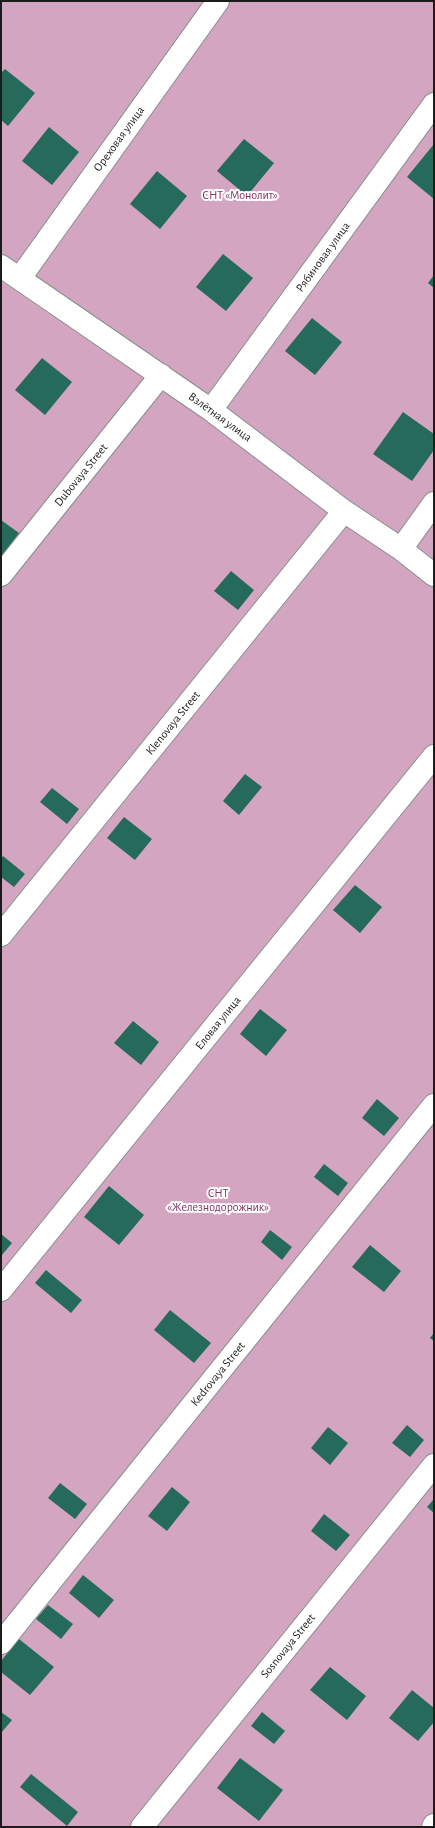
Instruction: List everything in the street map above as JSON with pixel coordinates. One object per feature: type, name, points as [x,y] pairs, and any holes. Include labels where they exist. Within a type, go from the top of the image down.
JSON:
[{"type":"street","name":"Ореховая улица","points":[[20,278],[218,1]]},
{"type":"street","name":"Рябиновая улица","points":[[211,410],[434,104]]},
{"type":"street","name":"Взлётная улица","points":[[1,266],[211,410],[344,511],[400,549],[434,575]]},
{"type":"street","name":"Dubovaya Street","points":[[1,574],[161,375]]},
{"type":"street","points":[[400,549],[434,503]]},
{"type":"street","name":"Klenovaya Street","points":[[1,935],[344,511]]},
{"type":"street","name":"Еловая улица","points":[[1,1290],[434,756]]},
{"type":"street","name":"Kedrovaya Street","points":[[1,1643],[434,1104]]},
{"type":"street","name":"Sosnovaya Street","points":[[142,1827],[434,1466]]},
{"type":"green space","name":"СНТ «Железнодорожник»","points":[[1,1],[434,1],[434,1827],[1,1827]]},
{"type":"building","points":[[5,69],[35,93],[8,126],[1,120],[1,73]]},
{"type":"building","points":[[49,127],[79,152],[52,185],[22,161]]},
{"type":"building","points":[[244,139],[274,163],[247,196],[217,171]]},
{"type":"building","points":[[434,144],[434,199],[407,177]]},
{"type":"building","points":[[157,171],[187,196],[160,229],[130,204]]},
{"type":"building","points":[[223,254],[253,278],[226,311],[196,287]]},
{"type":"building","points":[[434,275],[434,288],[428,283]]},
{"type":"building","points":[[312,318],[342,342],[315,375],[285,351]]},
{"type":"building","points":[[42,358],[72,382],[45,415],[15,390]]},
{"type":"building","points":[[403,412],[434,434],[434,450],[412,481],[373,454]]},
{"type":"building","points":[[1,520],[19,533],[1,558]]},
{"type":"building","points":[[231,571],[254,590],[238,610],[214,591]]},
{"type":"building","points":[[245,774],[262,787],[239,815],[223,801]]},
{"type":"building","points":[[52,788],[79,809],[67,824],[40,802]]},
{"type":"building","points":[[124,817],[152,839],[135,860],[107,838]]},
{"type":"building","points":[[3,856],[25,874],[14,887],[1,877],[1,859]]},
{"type":"building","points":[[355,885],[382,907],[360,933],[333,910]]},
{"type":"building","points":[[260,1009],[287,1030],[266,1056],[240,1034]]},
{"type":"building","points":[[133,1021],[159,1042],[141,1065],[114,1043]]},
{"type":"building","points":[[377,1099],[399,1118],[384,1136],[362,1118]]},
{"type":"building","points":[[324,1164],[348,1183],[338,1196],[314,1177]]},
{"type":"building","points":[[109,1186],[144,1215],[119,1245],[84,1217]]},
{"type":"building","points":[[270,1230],[292,1247],[282,1260],[261,1242]]},
{"type":"building","points":[[1,1234],[12,1243],[2,1255],[1,1254]]},
{"type":"building","points":[[370,1245],[401,1271],[384,1292],[352,1267]]},
{"type":"building","points":[[46,1270],[82,1300],[71,1313],[35,1283]]},
{"type":"building","points":[[170,1310],[211,1343],[194,1363],[154,1330]]},
{"type":"building","points":[[434,1333],[434,1341],[430,1338]]},
{"type":"building","points":[[407,1425],[424,1440],[410,1457],[392,1443]]},
{"type":"building","points":[[328,1427],[348,1443],[330,1465],[311,1448]]},
{"type":"building","points":[[60,1483],[87,1504],[75,1519],[48,1498]]},
{"type":"building","points":[[172,1487],[190,1502],[167,1531],[148,1516]]},
{"type":"building","points":[[434,1499],[434,1513],[427,1507]]},
{"type":"building","points":[[324,1514],[350,1535],[336,1551],[311,1531]]},
{"type":"building","points":[[83,1575],[114,1600],[99,1618],[69,1593]]},
{"type":"building","points":[[48,1605],[73,1624],[61,1639],[36,1619]]},
{"type":"building","points":[[19,1639],[54,1667],[30,1695],[1,1672],[1,1661]]},
{"type":"building","points":[[330,1667],[366,1696],[347,1720],[310,1690]]},
{"type":"building","points":[[412,1690],[434,1708],[434,1722],[418,1741],[389,1718]]},
{"type":"building","points":[[1,1712],[12,1720],[1,1733]]},
{"type":"building","points":[[262,1712],[285,1731],[274,1744],[251,1726]]},
{"type":"building","points":[[240,1758],[283,1790],[259,1821],[217,1788]]},
{"type":"building","points":[[31,1774],[78,1812],[67,1826],[20,1787]]},
{"type":"park label","name":"СНТ «Монолит»","points":[[240,195]]}]
